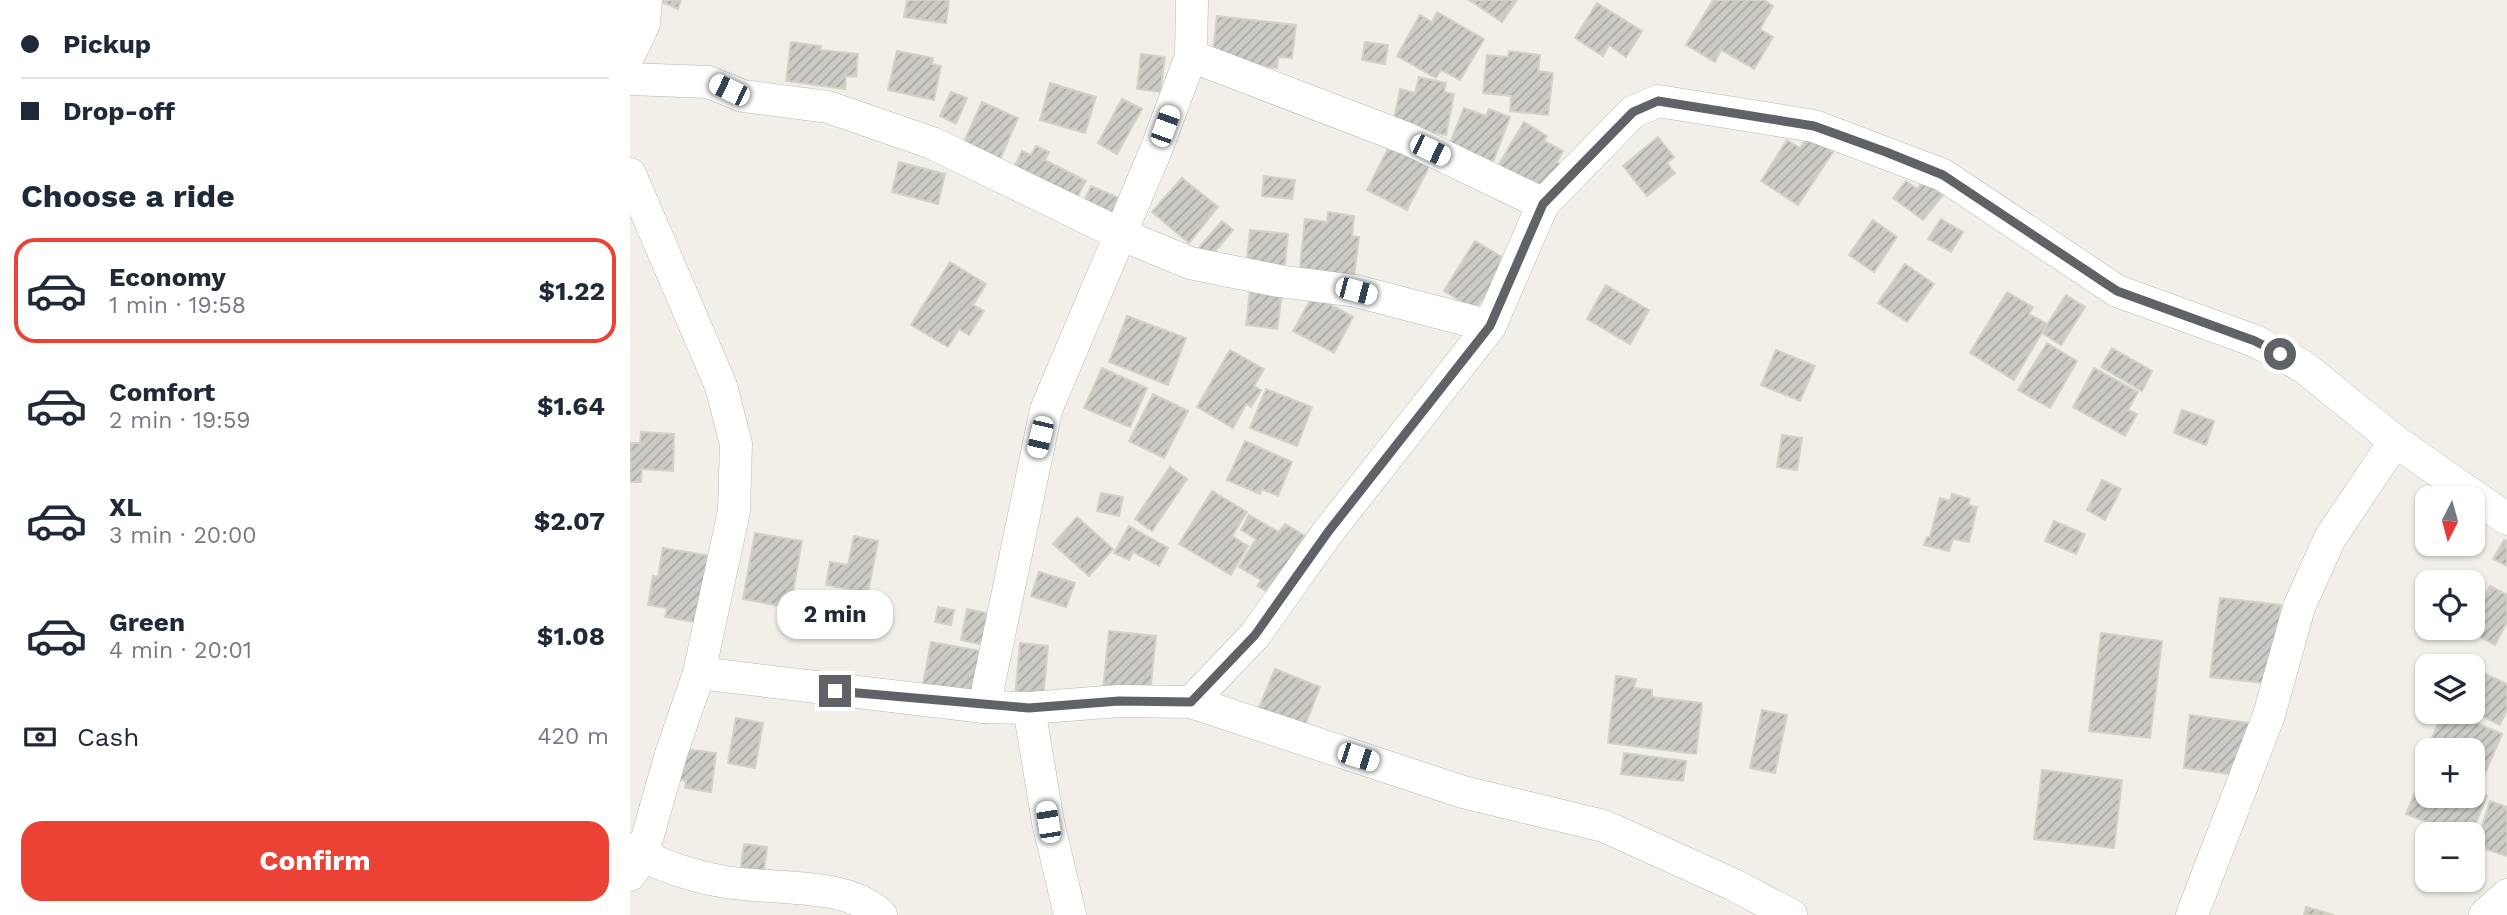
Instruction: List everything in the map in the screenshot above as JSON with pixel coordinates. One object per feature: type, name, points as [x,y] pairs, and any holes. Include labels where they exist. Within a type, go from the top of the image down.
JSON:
[{"type":"street","points":[[630,54],[641,31],[646,0]]},
{"type":"street","points":[[984,706],[1046,410],[1156,149],[1191,56],[1192,0]]},
{"type":"street","points":[[1191,56],[1408,139],[1543,204]]},
{"type":"street","points":[[630,79],[708,82],[743,96],[828,107],[884,124],[932,143],[1120,234],[1190,263],[1279,281],[1356,291],[1490,326]]},
{"type":"street","points":[[1191,702],[1255,635],[1328,532],[1490,326],[1543,204],[1633,112],[1658,101],[1814,126],[1943,175],[2117,291],[2255,341],[2304,367],[2395,440],[2507,519]]},
{"type":"street","points":[[630,174],[721,387],[736,444],[734,511],[699,673],[634,860],[726,882],[837,894],[860,900],[881,915]]},
{"type":"street","points":[[2192,915],[2269,715],[2300,607],[2330,538],[2395,440]]},
{"type":"street","points":[[699,673],[984,706],[1029,708],[1119,701],[1191,702],[1463,792],[1604,826],[1734,885],[1791,915]]},
{"type":"street","points":[[1029,708],[1048,822],[1070,915]]},
{"type":"street","points":[[2485,915],[2507,895]]},
{"type":"building","points":[[657,0],[681,0],[678,9]]},
{"type":"building","points":[[907,0],[949,0],[946,23],[904,17]]},
{"type":"building","points":[[1469,0],[1517,0],[1502,22]]},
{"type":"building","points":[[1713,0],[1764,0],[1773,6],[1760,29],[1773,37],[1754,69],[1721,50],[1715,62],[1686,45]]},
{"type":"building","points":[[1597,3],[1642,31],[1626,57],[1609,45],[1603,56],[1575,38]]},
{"type":"building","points":[[1437,12],[1484,39],[1460,80],[1441,70],[1436,78],[1397,56],[1420,15],[1432,22]]},
{"type":"building","points":[[1217,16],[1296,25],[1292,58],[1278,57],[1277,68],[1212,61]]},
{"type":"building","points":[[791,42],[821,46],[820,50],[858,54],[856,77],[846,76],[845,89],[786,81]]},
{"type":"building","points":[[1365,42],[1388,45],[1385,64],[1362,60]]},
{"type":"building","points":[[897,51],[933,58],[932,64],[941,66],[934,100],[888,90]]},
{"type":"building","points":[[1509,51],[1540,55],[1538,71],[1553,73],[1548,115],[1510,111],[1511,96],[1483,93],[1487,55],[1508,57]]},
{"type":"building","points":[[1141,54],[1165,57],[1160,92],[1137,89]]},
{"type":"building","points":[[1419,77],[1446,83],[1444,92],[1454,94],[1446,135],[1393,124],[1400,89],[1415,93]]},
{"type":"building","points":[[1050,83],[1096,97],[1085,133],[1040,120]]},
{"type":"building","points":[[951,92],[967,98],[956,124],[940,116]]},
{"type":"building","points":[[1122,99],[1142,109],[1117,154],[1098,143]]},
{"type":"building","points":[[982,102],[1018,118],[999,162],[962,146]]},
{"type":"building","points":[[1464,108],[1486,116],[1489,109],[1510,117],[1493,162],[1449,146]]},
{"type":"building","points":[[1524,122],[1547,136],[1544,141],[1563,151],[1557,162],[1563,166],[1549,190],[1532,180],[1526,189],[1495,171]]},
{"type":"building","points":[[1808,136],[1833,152],[1798,205],[1761,181],[1787,140],[1800,148]]},
{"type":"building","points":[[1394,137],[1434,157],[1407,210],[1367,190]]},
{"type":"building","points":[[1658,137],[1674,157],[1667,163],[1675,173],[1647,196],[1623,166]]},
{"type":"building","points":[[1036,146],[1049,152],[1045,160],[1086,181],[1073,205],[1011,173],[1022,151],[1031,155]]},
{"type":"building","points":[[899,162],[945,174],[938,204],[892,192]]},
{"type":"building","points":[[1264,176],[1295,180],[1292,199],[1262,196]]},
{"type":"building","points":[[1182,178],[1218,207],[1189,243],[1152,212]]},
{"type":"building","points":[[1924,180],[1943,195],[1923,220],[1893,198],[1906,181],[1917,189]]},
{"type":"building","points":[[1091,186],[1124,200],[1117,215],[1084,201]]},
{"type":"building","points":[[1328,212],[1354,216],[1352,236],[1359,237],[1353,283],[1299,277],[1305,219],[1327,222]]},
{"type":"building","points":[[1941,219],[1963,232],[1951,252],[1928,239]]},
{"type":"building","points":[[1873,220],[1897,237],[1874,272],[1849,255]]},
{"type":"building","points":[[1222,221],[1233,230],[1209,259],[1197,250]]},
{"type":"building","points":[[1250,230],[1288,234],[1284,273],[1246,268]]},
{"type":"building","points":[[1475,241],[1509,261],[1475,310],[1444,291]]},
{"type":"building","points":[[950,262],[986,284],[973,305],[984,311],[969,335],[959,329],[948,347],[911,325]]},
{"type":"building","points":[[1905,264],[1934,284],[1907,322],[1878,303]]},
{"type":"building","points":[[1606,285],[1649,310],[1630,344],[1587,319]]},
{"type":"building","points":[[1250,290],[1282,295],[1277,329],[1246,325]]},
{"type":"building","points":[[2007,292],[2033,307],[2029,314],[2047,324],[2014,380],[1970,353]]},
{"type":"building","points":[[1313,295],[1353,317],[1334,353],[1293,331]]},
{"type":"building","points":[[2066,295],[2085,307],[2061,345],[2042,333]]},
{"type":"building","points":[[1127,316],[1186,338],[1168,385],[1109,362]]},
{"type":"building","points":[[2047,343],[2077,361],[2050,408],[2018,390]]},
{"type":"building","points":[[2112,348],[2152,371],[2142,391],[2101,367]]},
{"type":"building","points":[[1230,350],[1264,369],[1254,386],[1261,390],[1251,407],[1246,404],[1233,428],[1197,407]]},
{"type":"building","points":[[1776,350],[1815,366],[1800,401],[1761,385]]},
{"type":"building","points":[[1102,368],[1147,388],[1130,427],[1084,408]]},
{"type":"building","points":[[2094,368],[2138,392],[2128,410],[2137,414],[2125,436],[2073,407]]},
{"type":"building","points":[[1266,389],[1312,407],[1297,446],[1250,428]]},
{"type":"building","points":[[1153,394],[1188,411],[1164,458],[1129,441]]},
{"type":"building","points":[[2182,410],[2214,421],[2206,445],[2174,433]]},
{"type":"building","points":[[641,432],[674,434],[673,471],[642,469],[641,482],[630,482],[630,443],[640,443]]},
{"type":"building","points":[[1782,435],[1802,438],[1797,470],[1777,467]]},
{"type":"building","points":[[1245,441],[1292,462],[1278,496],[1262,489],[1260,494],[1227,480]]},
{"type":"building","points":[[1170,467],[1187,479],[1152,531],[1135,519]]},
{"type":"building","points":[[2102,480],[2121,489],[2105,520],[2087,510]]},
{"type":"building","points":[[1212,491],[1247,512],[1232,536],[1248,546],[1231,575],[1179,544]]},
{"type":"building","points":[[1101,493],[1123,497],[1119,516],[1097,511]]},
{"type":"building","points":[[1952,494],[1970,499],[1968,505],[1977,507],[1969,542],[1953,539],[1949,551],[1924,545],[1927,537],[1930,537],[1940,498],[1950,501]]},
{"type":"building","points":[[1249,515],[1279,532],[1285,524],[1309,538],[1275,596],[1257,586],[1261,580],[1239,567],[1256,539],[1241,530]]},
{"type":"building","points":[[1077,517],[1113,549],[1089,576],[1053,544]]},
{"type":"building","points":[[2054,521],[2085,534],[2076,554],[2045,541]]},
{"type":"building","points":[[1129,526],[1168,548],[1159,566],[1133,552],[1129,560],[1114,553]]},
{"type":"building","points":[[755,533],[802,541],[790,608],[743,599]]},
{"type":"building","points":[[854,536],[878,541],[868,593],[826,585],[830,562],[848,565]]},
{"type":"building","points":[[2504,540],[2507,541],[2507,566],[2493,559]]},
{"type":"building","points":[[663,548],[712,556],[701,623],[665,617],[667,608],[648,605],[653,576],[658,577]]},
{"type":"building","points":[[1039,572],[1075,583],[1066,607],[1031,596]]},
{"type":"building","points":[[2490,586],[2507,595],[2507,622],[2495,645],[2485,640],[2485,595]]},
{"type":"building","points":[[2220,598],[2281,605],[2272,684],[2210,677]]},
{"type":"building","points":[[938,607],[954,610],[951,625],[935,622]]},
{"type":"building","points":[[967,609],[992,614],[985,645],[961,640]]},
{"type":"building","points":[[1109,631],[1156,636],[1150,694],[1103,689]]},
{"type":"building","points":[[2101,633],[2162,641],[2150,738],[2089,731]]},
{"type":"building","points":[[931,642],[987,652],[978,695],[923,684]]},
{"type":"building","points":[[1020,643],[1048,646],[1043,699],[1015,697]]},
{"type":"building","points":[[1275,669],[1320,687],[1304,728],[1258,710]]},
{"type":"building","points":[[2485,674],[2507,684],[2507,709],[2500,725],[2485,718]]},
{"type":"building","points":[[1616,676],[1636,679],[1634,688],[1652,690],[1652,697],[1702,703],[1696,754],[1608,743]]},
{"type":"building","points":[[1762,710],[1787,715],[1775,773],[1750,768]]},
{"type":"building","points":[[2190,715],[2250,723],[2245,776],[2184,768]]},
{"type":"building","points":[[736,718],[763,723],[755,768],[728,763]]},
{"type":"building","points":[[2438,724],[2479,724],[2502,734],[2485,773],[2485,738],[2432,738]]},
{"type":"building","points":[[677,748],[716,753],[711,792],[685,788],[686,781],[673,779]]},
{"type":"building","points":[[1624,753],[1686,761],[1683,781],[1621,774]]},
{"type":"building","points":[[2042,770],[2122,780],[2114,848],[2034,839]]},
{"type":"building","points":[[2415,793],[2415,808],[2482,808],[2476,822],[2426,822],[2406,814]]},
{"type":"building","points":[[2490,801],[2507,807],[2507,856],[2485,849],[2483,822]]},
{"type":"building","points":[[744,844],[767,847],[763,878],[740,874]]},
{"type":"building","points":[[2306,907],[2334,915],[2304,915]]},
{"type":"route","points":[[835,691],[890,698],[1029,708],[1119,701],[1191,702],[1255,635],[1328,532],[1490,326],[1543,204],[1633,112],[1658,101],[1814,126],[1943,175],[2117,291],[2203,325],[2255,341],[2280,354]]}]
